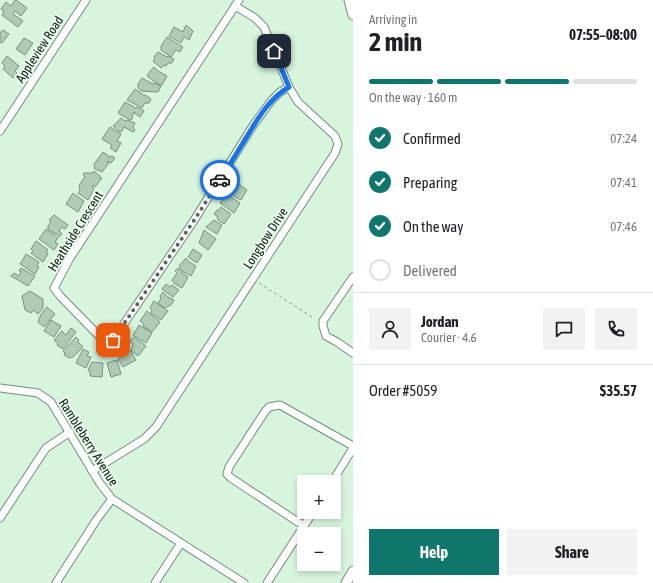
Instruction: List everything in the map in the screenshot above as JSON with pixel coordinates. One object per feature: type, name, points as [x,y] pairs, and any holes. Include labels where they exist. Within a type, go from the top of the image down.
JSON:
[{"type":"street","name":"Appleview Road","points":[[0,131],[86,0]]},
{"type":"street","points":[[349,0],[353,15]]},
{"type":"street","name":"Heathside Crescent","points":[[237,3],[70,258],[54,288],[102,340],[113,340],[193,222],[254,124],[271,101],[280,92],[289,87]]},
{"type":"street","name":"Longbow Drive","points":[[92,470],[144,439],[156,427],[334,153],[338,144],[335,136],[298,102],[289,87],[264,26],[237,3]]},
{"type":"street","points":[[353,277],[323,322],[323,326],[326,336],[353,352]]},
{"type":"street","name":"Rambleberry Avenue","points":[[0,388],[38,393],[51,402],[99,482],[112,499],[244,583]]},
{"type":"street","points":[[304,526],[227,474],[229,467],[269,407],[280,405],[353,447],[336,475]]},
{"type":"street","points":[[0,518],[46,448],[70,432]]},
{"type":"street","name":"Rambleberry Avenue","points":[[56,583],[97,519],[112,499]]},
{"type":"street","points":[[267,583],[308,519]]},
{"type":"street","points":[[155,583],[181,543]]},
{"type":"street","points":[[346,583],[353,571]]},
{"type":"path","points":[[259,283],[312,318]]},
{"type":"building","points":[[15,0],[27,8],[21,16],[15,11],[13,14],[23,21],[18,27],[2,15],[4,11],[1,9],[6,2],[11,6]]},
{"type":"building","points":[[186,25],[193,31],[189,40],[184,37],[181,43],[169,36],[174,27],[183,32]]},
{"type":"building","points":[[3,30],[9,34],[2,43],[0,42],[0,33]]},
{"type":"building","points":[[167,37],[183,47],[180,52],[176,50],[171,57],[161,50],[161,46]]},
{"type":"building","points":[[24,38],[33,43],[25,55],[16,49]]},
{"type":"building","points":[[158,52],[174,59],[172,63],[168,63],[166,66],[164,65],[161,68],[153,61]]},
{"type":"building","points":[[7,56],[19,66],[15,71],[17,73],[13,78],[3,69],[5,66],[2,63]]},
{"type":"building","points":[[154,67],[167,76],[162,85],[158,84],[147,76]]},
{"type":"building","points":[[142,78],[153,84],[154,83],[161,86],[158,92],[141,91],[138,88],[138,84]]},
{"type":"building","points":[[135,89],[151,99],[149,103],[145,103],[142,108],[127,100]]},
{"type":"building","points":[[125,102],[144,111],[140,117],[134,112],[132,119],[130,120],[118,113]]},
{"type":"building","points":[[121,118],[125,121],[127,120],[135,123],[133,127],[135,130],[133,132],[124,127],[120,132],[113,126]]},
{"type":"building","points":[[110,127],[121,134],[117,141],[121,143],[116,152],[110,148],[112,145],[102,139]]},
{"type":"building","points":[[103,152],[110,157],[112,156],[115,158],[111,163],[108,161],[107,162],[109,163],[102,172],[95,169],[94,164]]},
{"type":"building","points":[[94,171],[100,176],[100,178],[102,178],[95,187],[93,185],[92,186],[94,189],[88,200],[78,193],[80,190],[79,185],[85,177],[83,175],[84,173],[92,173]]},
{"type":"building","points":[[236,182],[247,190],[241,200],[235,197],[232,193],[231,186]]},
{"type":"building","points":[[73,193],[84,201],[78,212],[66,204]]},
{"type":"building","points":[[227,194],[240,203],[234,213],[220,203]]},
{"type":"building","points":[[221,207],[231,214],[224,224],[217,219],[218,217],[214,214]]},
{"type":"building","points":[[54,215],[68,225],[65,229],[62,227],[59,231],[62,234],[59,237],[56,233],[55,234],[48,229],[51,221],[49,220]]},
{"type":"building","points":[[214,220],[222,225],[217,234],[206,227]]},
{"type":"building","points":[[46,229],[58,238],[55,242],[58,244],[54,250],[39,239]]},
{"type":"building","points":[[204,230],[216,239],[208,250],[199,243]]},
{"type":"building","points":[[36,241],[48,250],[46,253],[48,254],[43,262],[31,253],[33,251],[31,249]]},
{"type":"building","points":[[193,249],[202,255],[197,263],[188,257]]},
{"type":"building","points":[[26,254],[39,262],[37,266],[39,267],[35,274],[20,264]]},
{"type":"building","points":[[186,258],[196,266],[191,276],[182,271],[179,266]]},
{"type":"building","points":[[21,268],[35,276],[28,286],[11,276],[14,273],[19,276],[21,272],[19,271]]},
{"type":"building","points":[[178,268],[188,277],[182,288],[175,284],[172,280],[177,273],[175,271]]},
{"type":"building","points":[[166,284],[170,287],[172,285],[179,290],[173,297],[162,289]]},
{"type":"building","points":[[30,291],[43,299],[43,308],[38,314],[33,310],[31,313],[25,310],[22,296]]},
{"type":"building","points":[[163,292],[174,300],[171,305],[165,308],[158,302],[161,299],[160,296]]},
{"type":"building","points":[[154,301],[168,311],[161,320],[151,313],[152,310],[150,308]]},
{"type":"building","points":[[47,307],[55,314],[44,327],[38,322],[41,314]]},
{"type":"building","points":[[147,311],[160,322],[152,332],[143,326],[144,324],[140,321]]},
{"type":"building","points":[[51,320],[61,326],[54,337],[44,331]]},
{"type":"building","points":[[139,325],[152,333],[146,343],[133,335]]},
{"type":"building","points":[[71,328],[76,332],[63,349],[57,345],[58,343],[54,340],[62,331],[66,335]]},
{"type":"building","points":[[76,337],[79,340],[78,342],[83,347],[73,357],[69,358],[64,355],[65,353],[63,351]]},
{"type":"building","points":[[134,337],[146,346],[138,356],[131,351],[133,344],[129,341]]},
{"type":"building","points":[[121,348],[123,352],[129,349],[136,360],[123,367],[118,359],[121,357],[117,350]]},
{"type":"building","points":[[83,349],[89,352],[87,356],[91,357],[86,368],[76,363]]},
{"type":"building","points":[[117,360],[121,374],[111,377],[107,363]]},
{"type":"building","points":[[92,362],[103,363],[102,377],[90,376],[90,371],[88,370]]},
{"type":"way so far","points":[[113,340],[220,180]]},
{"type":"route","points":[[220,180],[254,124],[271,101],[280,92],[289,87],[274,51]]}]
